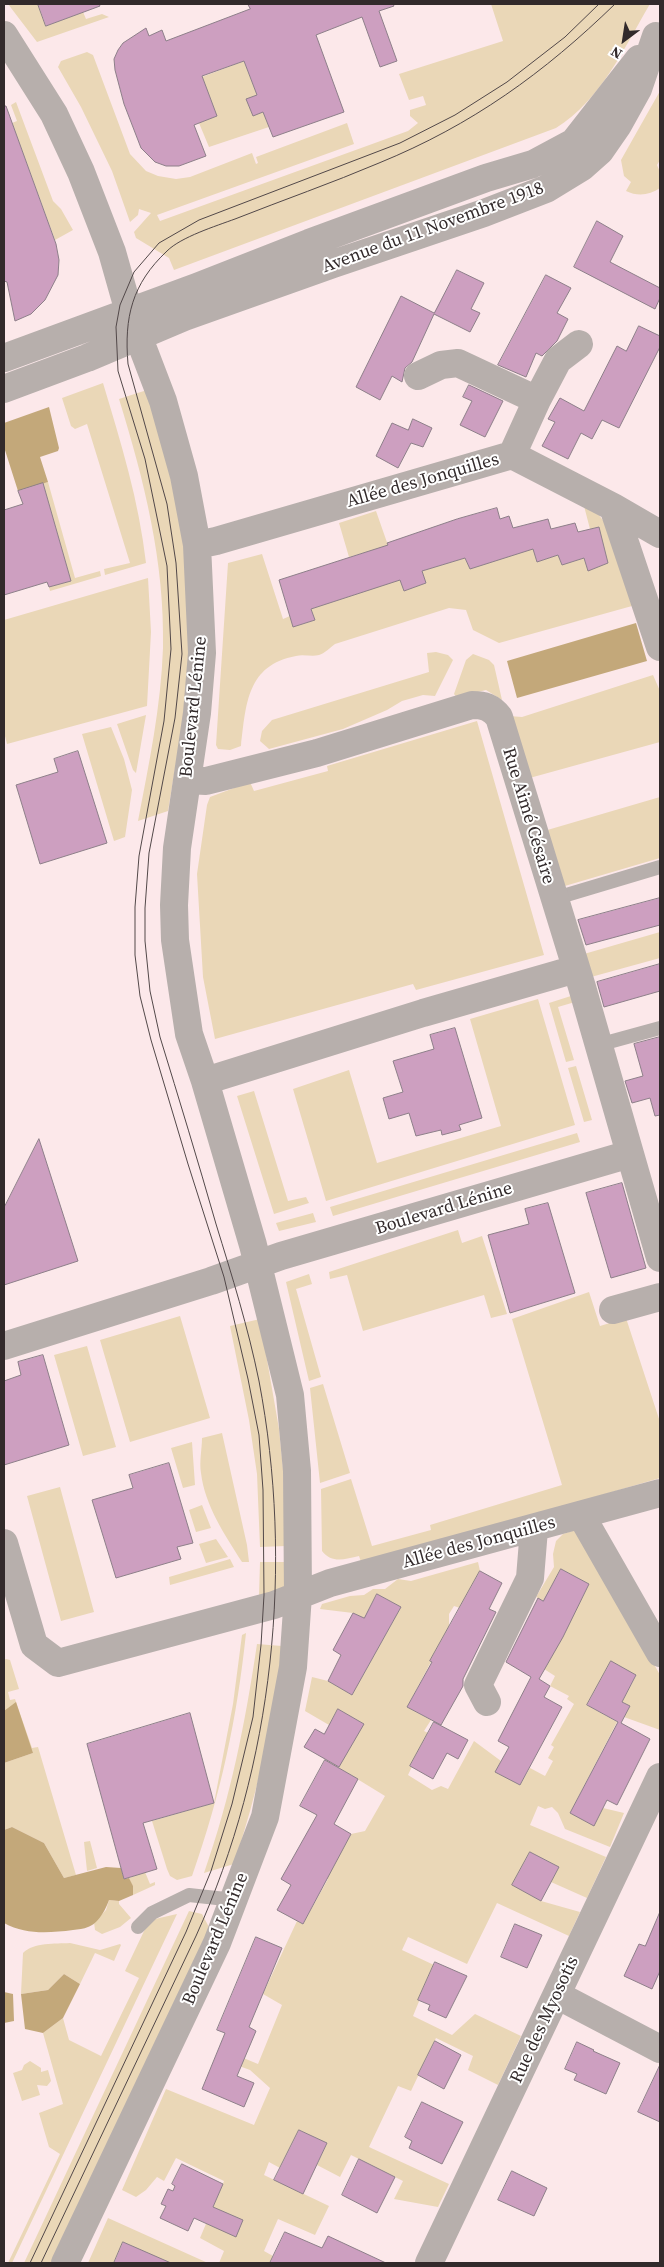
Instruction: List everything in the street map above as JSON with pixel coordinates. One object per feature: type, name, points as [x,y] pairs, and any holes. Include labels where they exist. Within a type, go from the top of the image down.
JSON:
[{"type":"street","name":"Avenue du 11 Novembre 1918","points":[[4,358],[308,243],[486,178],[533,164],[574,142],[591,124],[658,33]]},
{"type":"street","name":"Avenue du 11 Novembre 1918","points":[[4,389],[139,337],[184,317],[484,213],[546,189],[582,167],[600,151],[618,126],[638,89],[658,33]]},
{"type":"street","name":"Boulevard Lénine","points":[[4,35],[54,114],[82,172],[112,252],[129,312],[169,420],[184,476],[197,545],[202,653],[197,713],[174,890],[176,940],[189,1034],[205,1081],[258,1265],[290,1395],[297,1471],[298,1594],[293,1667],[267,1808],[235,1900],[213,1952],[65,2263]]},
{"type":"street","points":[[512,455],[558,360],[579,344]]},
{"type":"street","points":[[418,376],[441,365],[458,363],[537,400]]},
{"type":"street","name":"Allée des Jonquilles","points":[[197,545],[512,455],[613,507],[660,534]]},
{"type":"street","points":[[613,507],[660,647]]},
{"type":"street","points":[[647,607],[660,582]]},
{"type":"street","name":"Rue Aimé Césaire","points":[[187,780],[206,781],[308,755],[472,705],[484,706],[493,710],[499,717],[630,1154],[656,1227],[660,1258]]},
{"type":"street","points":[[205,1081],[423,1013],[576,969]]},
{"type":"street","name":"Boulevard Lénine","points":[[4,1346],[212,1282],[281,1256],[630,1154]]},
{"type":"street","points":[[613,1310],[660,1296]]},
{"type":"street","name":"Allée des Jonquilles","points":[[298,1594],[330,1583],[534,1529],[660,1492]]},
{"type":"street","points":[[581,1515],[660,1653]]},
{"type":"street","points":[[487,1702],[478,1685],[530,1578],[534,1529]]},
{"type":"street","points":[[4,1543],[34,1645],[58,1663],[274,1605],[298,1594]]},
{"type":"street","name":"Rue des Myosotis","points":[[429,2263],[660,1777]]},
{"type":"street","points":[[557,1995],[660,2049]]},
{"type":"lane","points":[[553,899],[660,867]]},
{"type":"lane","points":[[598,1045],[660,1028]]},
{"type":"lane","points":[[138,1927],[152,1913],[189,1895],[235,1900]]},
{"type":"shaded area","points":[[8,4],[45,4],[39,6],[46,26],[83,12],[86,19],[102,14],[109,17],[37,42]]},
{"type":"shaded area","points":[[491,4],[650,4],[621,55],[599,88],[586,103],[556,128],[174,270],[169,258],[136,238],[134,232],[151,213],[139,209],[138,215],[130,222],[112,171],[81,107],[58,67],[61,61],[87,52],[93,55],[130,154],[146,171],[158,176],[176,179],[190,177],[252,153],[256,164],[258,163],[256,157],[347,123],[354,144],[157,215],[160,221],[408,131],[418,123],[410,116],[410,110],[426,105],[423,96],[409,100],[399,74],[503,41]]},
{"type":"shaded area","points":[[244,61],[257,95],[247,100],[253,115],[263,112],[269,127],[209,147],[199,123],[217,116],[202,77]]},
{"type":"shaded area","points":[[660,91],[660,160],[657,165],[660,172],[660,188],[644,194],[630,193],[626,191],[631,182],[624,176],[621,160]]},
{"type":"shaded area","points":[[16,102],[53,201],[61,209],[73,230],[55,240],[12,123],[17,121],[11,105]]},
{"type":"shaded area","points":[[103,383],[134,495],[146,563],[105,575],[104,569],[130,563],[87,424],[75,429],[71,426],[62,398]]},
{"type":"shaded area","points":[[147,390],[172,479],[184,540],[189,649],[186,702],[168,811],[138,821],[160,691],[163,616],[157,553],[151,522],[137,460],[119,399]]},
{"type":"shaded area","points":[[49,407],[59,448],[58,451],[40,457],[48,482],[18,491],[4,447],[4,423]]},
{"type":"shaded area","points":[[48,482],[75,578],[100,571],[101,576],[50,591],[49,587],[71,581],[43,483]]},
{"type":"shaded area","points":[[584,506],[598,514],[606,524],[632,606],[499,643],[473,630],[466,610],[449,608],[335,644],[319,655],[299,655],[280,661],[267,668],[258,677],[252,689],[245,715],[241,746],[230,750],[218,749],[216,745],[228,563],[262,554],[283,619],[290,616],[293,627],[315,620],[311,609],[374,588],[363,553],[349,557],[339,523],[376,511],[404,591],[426,583],[422,571],[465,558],[470,569],[533,548],[537,562],[558,555],[562,565],[584,558],[588,570],[608,563],[599,527],[590,529]]},
{"type":"shaded area","points":[[148,578],[151,632],[147,706],[7,744],[4,732],[4,620]]},
{"type":"shaded area","points":[[636,623],[647,661],[517,698],[507,661]]},
{"type":"shaded area","points":[[436,652],[448,655],[453,660],[435,696],[423,695],[402,701],[387,710],[343,729],[269,749],[260,741],[262,731],[272,720],[429,672],[427,653]]},
{"type":"shaded area","points":[[473,654],[489,660],[494,665],[502,700],[486,690],[458,699],[454,694],[466,660]]},
{"type":"shaded area","points":[[653,675],[660,691],[660,742],[526,779],[509,716],[522,717]]},
{"type":"shaded area","points":[[146,715],[136,773],[133,770],[117,724]]},
{"type":"shaded area","points":[[477,721],[544,955],[416,990],[413,984],[215,1039],[203,977],[197,874],[207,805],[210,797],[250,782],[254,791],[328,771],[327,766]]},
{"type":"shaded area","points":[[111,727],[124,759],[132,790],[125,837],[114,841],[82,734]]},
{"type":"shaded area","points":[[660,797],[660,858],[558,888],[544,831]]},
{"type":"shaded area","points":[[660,932],[660,958],[591,977],[584,954]]},
{"type":"shaded area","points":[[574,995],[575,1002],[558,1007],[574,1060],[566,1062],[549,1003]]},
{"type":"shaded area","points":[[538,999],[575,1125],[326,1201],[293,1089],[349,1070],[377,1163],[501,1126],[470,1019]]},
{"type":"shaded area","points":[[576,1066],[592,1120],[584,1122],[568,1068]]},
{"type":"shaded area","points":[[254,1091],[288,1201],[306,1197],[309,1203],[274,1214],[237,1096]]},
{"type":"shaded area","points":[[577,1133],[580,1142],[333,1216],[330,1207]]},
{"type":"shaded area","points":[[313,1213],[316,1222],[279,1231],[276,1223]]},
{"type":"shaded area","points":[[458,1230],[462,1243],[482,1236],[507,1314],[491,1318],[484,1295],[363,1331],[347,1275],[330,1279],[329,1272]]},
{"type":"shaded area","points":[[309,1274],[312,1284],[296,1289],[321,1377],[309,1381],[286,1282]]},
{"type":"shaded area","points":[[589,1292],[600,1326],[626,1318],[660,1422],[660,1478],[362,1565],[359,1556],[339,1560],[330,1558],[322,1551],[321,1489],[351,1479],[372,1546],[431,1530],[430,1525],[562,1485],[512,1319]]},
{"type":"shaded area","points":[[180,1316],[210,1418],[130,1442],[100,1340]]},
{"type":"shaded area","points":[[260,1319],[279,1429],[283,1469],[286,1546],[260,1547],[257,1474],[249,1420],[230,1326]]},
{"type":"shaded area","points":[[87,1346],[116,1447],[83,1456],[54,1355]]},
{"type":"shaded area","points":[[323,1384],[350,1473],[320,1483],[310,1388]]},
{"type":"shaded area","points":[[222,1433],[247,1545],[249,1562],[242,1562],[223,1531],[211,1509],[203,1485],[200,1464],[202,1438]]},
{"type":"shaded area","points":[[192,1442],[195,1485],[183,1488],[171,1448]]},
{"type":"shaded area","points":[[60,1487],[94,1612],[61,1621],[27,1496]]},
{"type":"shaded area","points":[[202,1505],[211,1528],[196,1532],[189,1510]]},
{"type":"shaded area","points":[[578,1529],[660,1675],[660,1730],[624,1717],[630,1706],[622,1702],[636,1676],[611,1662],[587,1705],[617,1722],[570,1813],[594,1825],[603,1808],[624,1813],[610,1847],[565,1829],[558,1813],[552,1807],[545,1809],[538,1806],[530,1825],[606,1857],[587,1898],[551,1882],[559,1867],[530,1852],[513,1885],[541,1901],[580,1912],[569,1936],[497,1903],[467,1964],[408,1937],[402,1950],[434,1965],[413,2016],[452,2035],[475,2014],[521,2036],[498,2085],[468,2070],[473,2056],[436,2038],[411,2091],[398,2086],[369,2147],[449,2184],[438,2207],[394,2199],[403,2181],[351,2155],[340,2177],[317,2165],[327,2143],[299,2130],[280,2168],[269,2162],[264,2175],[329,2206],[315,2235],[278,2219],[264,2251],[273,2256],[270,2263],[219,2263],[224,2251],[200,2238],[224,2181],[176,2158],[164,2181],[157,2177],[146,2190],[136,2197],[122,2190],[166,2089],[254,2125],[270,2088],[250,2070],[220,2059],[224,2050],[258,2064],[282,2005],[263,1994],[297,1921],[303,1924],[328,1879],[312,1870],[332,1868],[351,1834],[365,1831],[385,1796],[323,1758],[329,1749],[364,1724],[338,1709],[329,1725],[305,1711],[312,1677],[328,1681],[352,1695],[401,1607],[377,1594],[364,1618],[353,1613],[320,1609],[322,1604],[350,1596],[364,1595],[373,1589],[385,1589],[398,1579],[411,1581],[478,1562],[480,1571],[460,1608],[454,1606],[449,1614],[449,1628],[407,1707],[431,1720],[424,1731],[428,1733],[408,1775],[432,1790],[441,1786],[448,1789],[474,1741],[501,1761],[496,1772],[520,1785],[530,1768],[545,1776],[553,1761],[548,1758],[554,1747],[551,1745],[574,1704],[567,1699],[569,1696],[550,1686],[555,1676],[544,1669],[589,1584],[561,1569],[543,1601],[536,1597],[554,1567],[553,1554],[556,1541],[563,1534]]},
{"type":"shaded area","points":[[216,1539],[228,1557],[206,1563],[199,1544]]},
{"type":"shaded area","points":[[230,1559],[234,1567],[170,1585],[169,1577]]},
{"type":"shaded area","points":[[260,1562],[286,1562],[285,1587],[259,1596]]},
{"type":"shaded area","points":[[246,1633],[233,1726],[211,1816],[192,1876],[177,1880],[170,1876],[167,1869],[152,1821],[214,1803],[233,1704],[242,1635]]},
{"type":"shaded area","points":[[257,1644],[282,1646],[275,1701],[264,1756],[234,1864],[204,1873],[222,1816],[236,1760]]},
{"type":"shaded area","points":[[4,1660],[10,1660],[19,1689],[8,1692],[10,1700],[15,1699],[32,1748],[38,1747],[76,1875],[64,1878],[44,1843],[12,1827],[4,1830],[4,1763],[33,1753],[4,1749]]},
{"type":"shaded area","points":[[16,1702],[33,1753],[4,1763],[4,1711]]},
{"type":"shaded area","points":[[12,1827],[44,1843],[64,1878],[106,1867],[121,1868],[124,1879],[129,1878],[133,1886],[133,1895],[119,1901],[109,1900],[98,1920],[85,1928],[38,1932],[21,1930],[4,1923],[4,1830]]},
{"type":"shaded area","points":[[90,1841],[97,1868],[87,1871],[84,1842]]},
{"type":"shaded area","points":[[145,1872],[150,1884],[155,1882],[155,1885],[133,1895],[133,1887],[129,1878]]},
{"type":"shaded area","points":[[109,1900],[119,1901],[119,1904],[131,1918],[120,1927],[102,1934],[95,1930],[94,1922],[106,1910]]},
{"type":"shaded area","points":[[189,1911],[202,1914],[210,1929],[52,2263],[24,2263]]},
{"type":"shaded area","points":[[177,1914],[12,2263],[8,2263],[60,2154],[49,2147],[39,2113],[63,2104],[43,2033],[63,2018],[69,2040],[101,2056],[139,1978],[125,1971],[145,1929],[155,1919]]},
{"type":"shaded area","points":[[70,1943],[100,1950],[121,1945],[114,1961],[95,1953],[80,1984],[64,1974],[48,1990],[21,1994],[23,1953],[39,1945]]},
{"type":"shaded area","points":[[64,1974],[80,1984],[63,2018],[43,2033],[25,2029],[21,1994],[48,1990]]},
{"type":"shaded area","points":[[4,1992],[13,1994],[14,2021],[4,2023]]},
{"type":"shaded area","points":[[30,2061],[41,2068],[41,2072],[48,2070],[51,2081],[47,2086],[37,2085],[40,2095],[22,2101],[13,2073],[22,2070],[24,2065]]},
{"type":"shaded area","points":[[108,2218],[208,2263],[167,2263],[123,2242],[114,2263],[88,2263]]},
{"type":"building","points":[[38,4],[99,4],[100,6],[46,26]]},
{"type":"building","points":[[248,4],[393,4],[394,6],[379,11],[397,61],[380,67],[362,17],[316,35],[344,112],[273,137],[263,112],[253,116],[246,99],[257,95],[244,61],[202,76],[217,116],[194,125],[206,156],[179,166],[166,166],[155,162],[141,148],[124,104],[115,70],[114,59],[118,50],[123,43],[146,28],[149,36],[162,30],[166,41],[250,9]]},
{"type":"building","points":[[4,106],[6,106],[56,244],[59,260],[58,275],[45,300],[31,314],[15,321],[7,282],[4,281]]},
{"type":"building","points":[[597,221],[623,236],[610,262],[660,288],[660,298],[655,309],[574,267]]},
{"type":"building","points":[[457,270],[484,283],[471,309],[480,313],[470,332],[434,314],[412,362],[405,368],[402,382],[392,376],[380,400],[356,387],[401,296],[434,313]]},
{"type":"building","points":[[546,275],[571,288],[557,313],[568,319],[557,341],[542,356],[536,353],[526,377],[498,365]]},
{"type":"building","points":[[639,326],[660,336],[660,347],[619,428],[602,420],[592,439],[581,433],[568,459],[542,446],[555,422],[548,419],[560,398],[584,411],[617,346],[626,351]]},
{"type":"building","points":[[469,385],[503,401],[485,437],[460,425],[472,401],[463,397]]},
{"type":"building","points":[[413,419],[432,428],[423,447],[411,443],[398,468],[376,456],[392,423],[408,430]]},
{"type":"building","points":[[43,483],[71,581],[49,587],[47,582],[4,595],[4,510],[23,504],[18,491]]},
{"type":"building","points":[[497,508],[500,519],[509,516],[513,528],[548,519],[551,529],[575,523],[578,532],[599,527],[608,563],[588,571],[584,558],[562,565],[558,555],[537,562],[533,549],[470,569],[465,558],[422,571],[426,583],[404,591],[400,580],[311,609],[315,620],[293,627],[279,580],[388,545],[387,543],[457,519]]},
{"type":"building","points":[[78,751],[107,843],[40,864],[16,785],[58,772],[54,759]]},
{"type":"building","points":[[660,898],[660,925],[586,945],[578,920]]},
{"type":"building","points":[[660,964],[660,991],[604,1007],[597,982]]},
{"type":"building","points":[[455,1028],[482,1118],[459,1125],[461,1130],[442,1135],[441,1130],[416,1136],[409,1113],[389,1119],[383,1098],[403,1092],[393,1061],[434,1049],[430,1035]]},
{"type":"building","points":[[660,1037],[660,1115],[655,1116],[650,1098],[632,1103],[625,1081],[643,1076],[634,1044]]},
{"type":"building","points":[[39,1139],[78,1261],[4,1285],[4,1208]]},
{"type":"building","points":[[622,1183],[646,1268],[611,1278],[586,1193]]},
{"type":"building","points":[[548,1203],[575,1293],[510,1313],[488,1235],[529,1224],[525,1209]]},
{"type":"building","points":[[43,1355],[69,1445],[4,1465],[4,1381],[21,1375],[18,1362]]},
{"type":"building","points":[[169,1463],[193,1543],[177,1547],[181,1559],[116,1578],[92,1500],[133,1488],[129,1475]]},
{"type":"building","points":[[561,1569],[589,1584],[563,1637],[539,1679],[550,1686],[544,1697],[562,1707],[520,1785],[495,1772],[509,1747],[498,1741],[531,1677],[506,1662],[538,1598],[543,1601]]},
{"type":"building","points":[[480,1571],[502,1583],[489,1609],[496,1612],[463,1679],[463,1686],[441,1725],[407,1707]]},
{"type":"building","points":[[377,1594],[401,1607],[352,1695],[328,1681],[341,1655],[333,1650],[353,1613],[364,1618]]},
{"type":"building","points":[[611,1661],[636,1675],[622,1702],[630,1706],[621,1723],[650,1739],[617,1805],[607,1800],[594,1826],[570,1813],[618,1722],[587,1705]]},
{"type":"building","points":[[338,1709],[364,1724],[339,1767],[304,1747],[315,1729],[324,1734]]},
{"type":"building","points":[[190,1713],[214,1803],[143,1823],[157,1869],[124,1879],[87,1744]]},
{"type":"building","points":[[434,1722],[468,1740],[458,1759],[447,1753],[433,1779],[410,1766]]},
{"type":"building","points":[[325,1760],[358,1779],[334,1824],[351,1834],[303,1924],[277,1910],[291,1885],[281,1879],[317,1815],[300,1806]]},
{"type":"building","points":[[530,1852],[559,1867],[541,1901],[512,1885]]},
{"type":"building","points":[[660,1912],[660,1971],[652,1989],[624,1976],[639,1944],[645,1946]]},
{"type":"building","points":[[515,1924],[542,1935],[527,1968],[501,1957]]},
{"type":"building","points":[[256,1937],[282,1948],[249,2027],[256,2031],[237,2076],[254,2083],[244,2107],[202,2089],[225,2033],[217,2030]]},
{"type":"building","points":[[435,1962],[467,1976],[446,2018],[428,2010],[430,2005],[418,2000]]},
{"type":"building","points":[[435,2041],[461,2055],[444,2089],[418,2075]]},
{"type":"building","points":[[577,2042],[620,2063],[606,2094],[574,2080],[577,2074],[565,2069]]},
{"type":"building","points":[[660,2065],[660,2122],[638,2112]]},
{"type":"building","points":[[422,2102],[463,2122],[442,2164],[409,2148],[412,2141],[405,2137]]},
{"type":"building","points":[[299,2130],[327,2143],[303,2194],[274,2180]]},
{"type":"building","points":[[359,2159],[395,2177],[377,2213],[342,2195]]},
{"type":"building","points":[[182,2164],[223,2184],[213,2207],[243,2220],[236,2237],[194,2218],[188,2231],[160,2218],[166,2206],[161,2204],[168,2189],[173,2191],[175,2186],[172,2184]]},
{"type":"building","points":[[512,2171],[547,2188],[534,2216],[498,2200]]},
{"type":"building","points":[[285,2232],[322,2248],[328,2236],[386,2263],[270,2263]]},
{"type":"building","points":[[123,2242],[171,2263],[114,2263]]},
{"type":"tram line","points":[[30,2263],[186,1932],[211,1871],[232,1804],[253,1717],[261,1645],[264,1595],[263,1490],[259,1435],[248,1379],[224,1277],[151,1040],[140,996],[135,955],[135,907],[139,856],[164,721],[171,649],[167,566],[145,459],[118,371],[116,327],[120,305],[134,272],[159,243],[199,220],[400,143],[455,115],[507,82],[565,37],[599,4]]},
{"type":"tram line","points":[[41,2263],[196,1936],[223,1870],[244,1803],[259,1733],[270,1663],[275,1592],[275,1521],[270,1451],[259,1381],[239,1302],[160,1037],[150,991],[145,941],[149,853],[175,718],[182,654],[176,563],[167,504],[128,364],[127,331],[129,316],[138,289],[146,276],[155,263],[173,246],[209,229],[361,170],[445,132],[476,114],[534,75],[615,4]]}]
